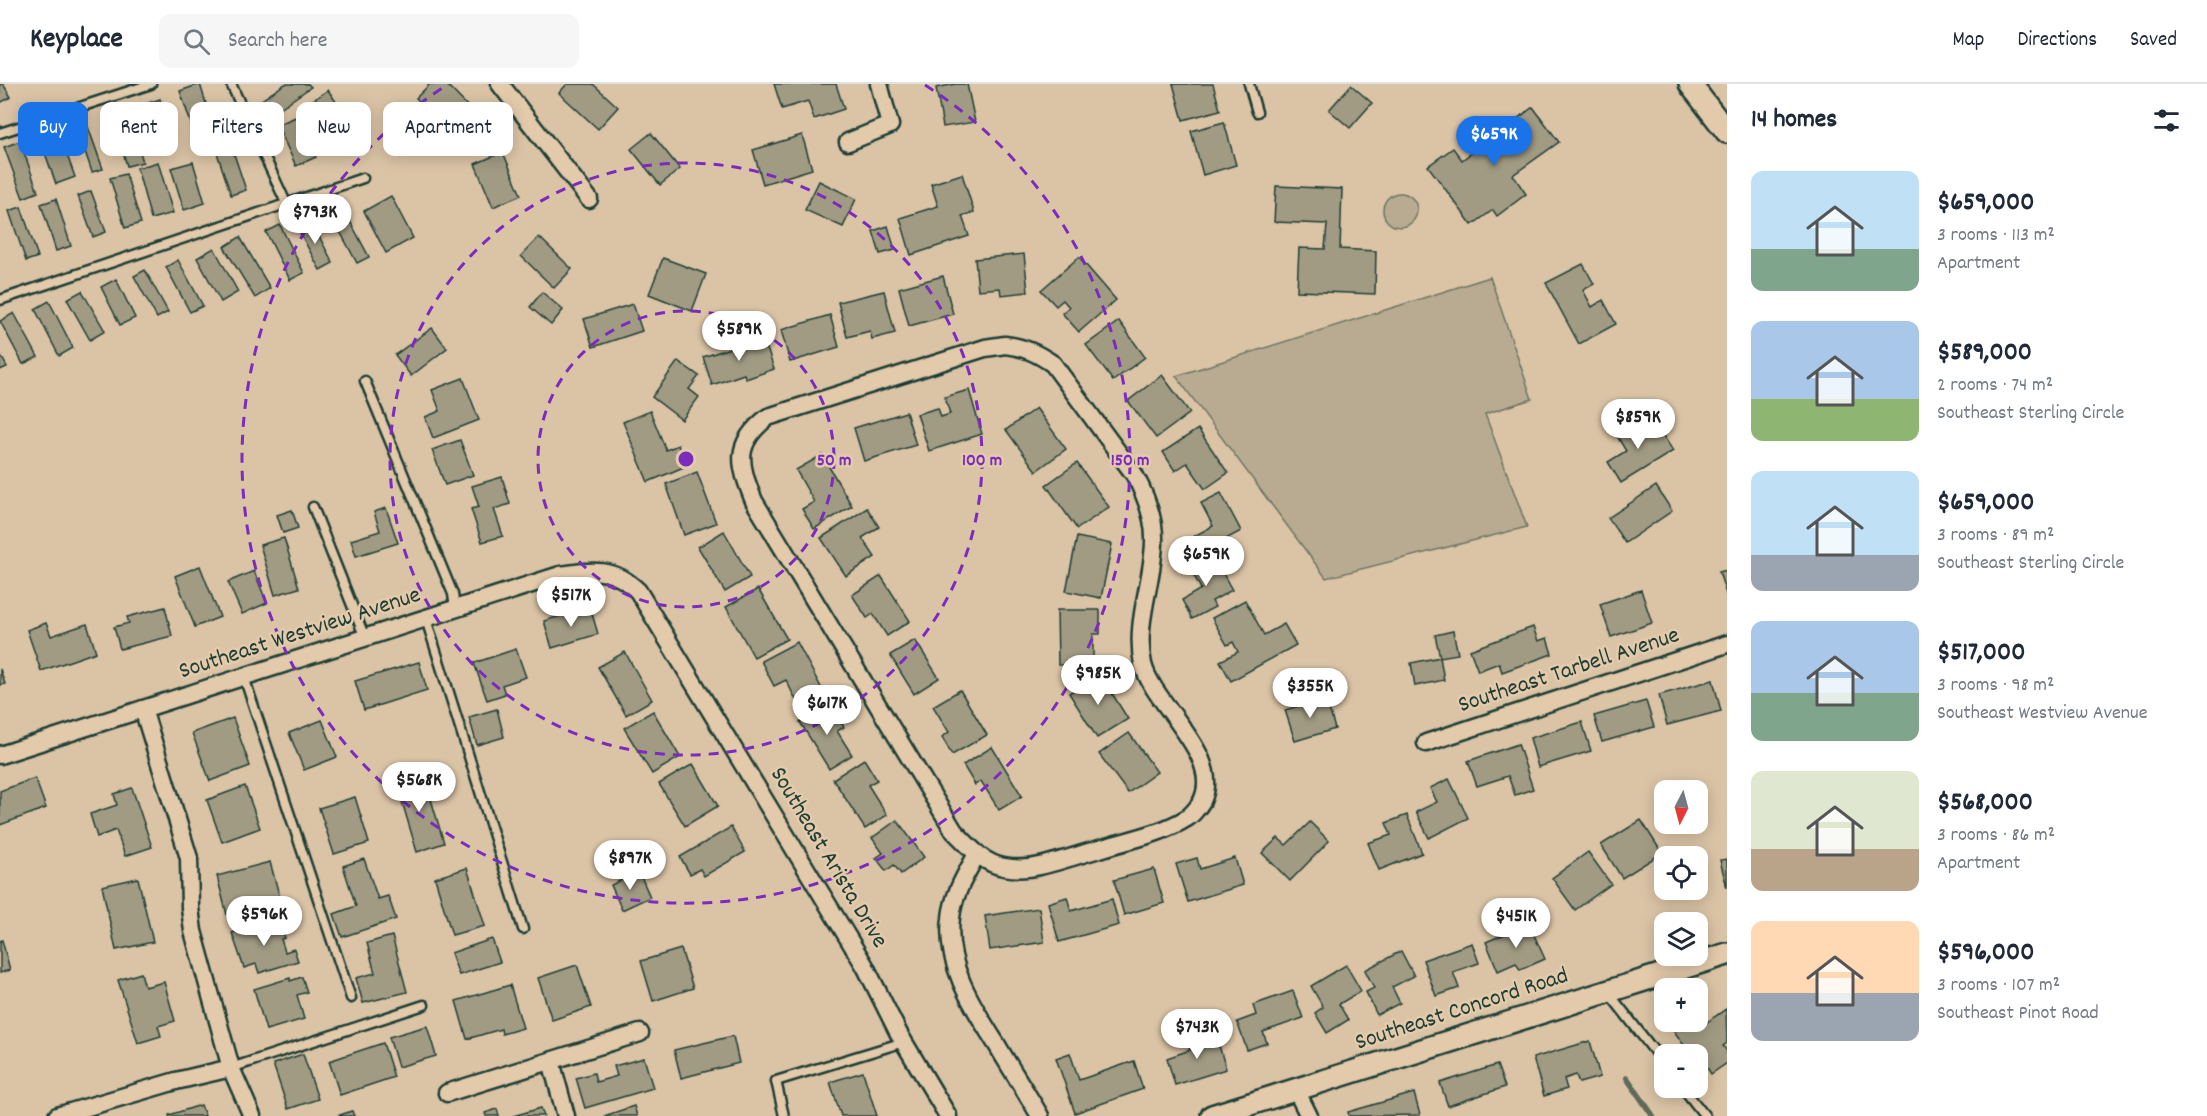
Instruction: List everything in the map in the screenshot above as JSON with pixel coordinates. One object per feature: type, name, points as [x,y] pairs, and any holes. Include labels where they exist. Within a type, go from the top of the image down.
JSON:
[{"type":"street","points":[[500,84],[589,199]]},
{"type":"street","points":[[848,142],[890,125],[879,84]]},
{"type":"street","points":[[1690,84],[1727,132]]},
{"type":"street","points":[[1005,345],[1023,347],[1038,353],[1053,364],[1134,474],[1143,490],[1152,516],[1154,542],[1142,627],[1141,645],[1144,666],[1152,683],[1197,750],[1206,779],[1202,800],[1189,817],[1158,831],[1040,866],[1017,869],[987,862],[976,854],[954,831],[754,501],[746,480],[743,444],[754,428],[768,417],[984,348],[1005,345]]},
{"type":"street","name":"Southeast Westview Avenue","points":[[0,755],[560,575],[603,571],[616,575]]},
{"type":"street","name":"Southeast Arista Drive","points":[[616,575],[638,591],[866,966],[904,1042],[948,1116]]},
{"type":"street","name":"Southeast Tarbell Avenue","points":[[1426,743],[1727,644]]},
{"type":"street","points":[[143,709],[189,858],[193,931],[231,1068],[252,1116]]},
{"type":"street","points":[[976,854],[959,888],[951,917],[952,951],[960,979],[970,1001],[1041,1116]]},
{"type":"street","name":"Southeast Concord Road","points":[[1212,1116],[1727,954]]},
{"type":"street","points":[[447,1094],[640,1033]]},
{"type":"street","points":[[551,1061],[566,1116]]},
{"type":"street","points":[[57,1116],[231,1068]]},
{"type":"street","points":[[1296,1090],[1309,1116]]},
{"type":"lane","points":[[0,133],[151,84]]},
{"type":"lane","points":[[231,84],[287,205]]},
{"type":"lane","points":[[1249,84],[1257,112]]},
{"type":"lane","points":[[0,300],[363,178]]},
{"type":"lane","points":[[365,381],[453,594],[456,609]]},
{"type":"lane","points":[[313,507],[365,638]]},
{"type":"lane","points":[[426,619],[523,929]]},
{"type":"lane","points":[[244,677],[351,998]]},
{"type":"lane","points":[[1608,991],[1654,1051]]},
{"type":"lane","points":[[231,1068],[424,1005]]},
{"type":"lane","points":[[784,1116],[776,1081],[904,1042]]},
{"type":"lane","points":[[1691,1098],[1705,1116]]},
{"type":"shaded area","points":[[1400,193],[1412,198],[1417,210],[1412,222],[1400,227],[1388,222],[1383,210],[1388,198]]},
{"type":"shaded area","points":[[1490,277],[1532,399],[1485,414],[1527,527],[1326,578],[1176,376]]},
{"type":"building","points":[[0,84],[3,84],[11,97],[0,103]]},
{"type":"building","points":[[200,84],[206,102],[190,102],[190,120],[180,91]]},
{"type":"building","points":[[285,84],[308,84],[311,87],[284,105],[284,102],[260,101]]},
{"type":"building","points":[[430,84],[446,84],[463,102],[420,102],[416,98]]},
{"type":"building","points":[[567,84],[593,84],[618,107],[598,129],[559,93]]},
{"type":"building","points":[[774,84],[836,84],[844,109],[814,119],[808,101],[782,109]]},
{"type":"building","points":[[967,84],[975,122],[943,127],[936,88]]},
{"type":"building","points":[[1173,84],[1213,84],[1220,110],[1183,120]]},
{"type":"building","points":[[1351,85],[1372,103],[1350,128],[1329,110]]},
{"type":"building","points":[[328,90],[336,102],[310,102]]},
{"type":"building","points":[[1533,107],[1559,142],[1513,175],[1526,194],[1497,216],[1493,210],[1472,225],[1428,166],[1453,148],[1462,160]]},
{"type":"building","points":[[296,117],[296,156],[316,157],[296,166],[284,140],[284,122]]},
{"type":"building","points":[[1224,122],[1236,165],[1203,175],[1191,131]]},
{"type":"building","points":[[88,127],[103,169],[92,172],[87,156]]},
{"type":"building","points":[[651,133],[680,169],[660,185],[631,149]]},
{"type":"building","points":[[802,135],[812,169],[763,184],[753,150]]},
{"type":"building","points":[[18,142],[18,156],[25,156],[38,192],[23,198],[4,147]]},
{"type":"building","points":[[46,156],[67,156],[75,177],[56,184]]},
{"type":"building","points":[[124,156],[141,156],[143,162],[127,166]]},
{"type":"building","points":[[218,156],[235,156],[246,190],[231,195]]},
{"type":"building","points":[[494,156],[505,156],[521,195],[493,207],[475,164]]},
{"type":"building","points":[[158,162],[173,213],[151,219],[137,168]]},
{"type":"building","points":[[193,162],[205,203],[184,210],[171,168]]},
{"type":"building","points":[[126,174],[141,223],[125,228],[110,178]]},
{"type":"building","points":[[962,174],[974,212],[962,216],[969,236],[911,255],[900,218],[938,206],[931,184]]},
{"type":"building","points":[[819,181],[856,199],[843,227],[805,210]]},
{"type":"building","points":[[1276,186],[1342,189],[1340,249],[1376,251],[1375,294],[1297,291],[1299,248],[1325,249],[1327,224],[1274,222]]},
{"type":"building","points":[[91,191],[106,232],[93,237],[78,196]]},
{"type":"building","points":[[391,196],[413,238],[386,253],[364,211]]},
{"type":"building","points":[[56,199],[71,246],[56,251],[41,204]]},
{"type":"building","points":[[341,204],[369,257],[357,263],[329,211]]},
{"type":"building","points":[[21,207],[38,257],[26,261],[9,211]]},
{"type":"building","points":[[310,219],[333,263],[320,270],[297,227]]},
{"type":"building","points":[[280,225],[304,273],[290,280],[266,232]]},
{"type":"building","points":[[888,226],[895,250],[880,254],[873,231]]},
{"type":"building","points":[[240,237],[270,288],[255,298],[224,247]]},
{"type":"building","points":[[539,237],[572,269],[554,288],[521,256]]},
{"type":"building","points":[[214,248],[238,292],[221,302],[197,258]]},
{"type":"building","points":[[1024,254],[1028,292],[1001,295],[1000,288],[978,290],[975,259]]},
{"type":"building","points":[[1079,257],[1116,300],[1079,332],[1062,313],[1069,307],[1063,300],[1056,306],[1041,290]]},
{"type":"building","points":[[663,258],[706,274],[692,311],[649,294]]},
{"type":"building","points":[[178,260],[203,306],[190,312],[166,267]]},
{"type":"building","points":[[1583,264],[1594,284],[1583,290],[1592,307],[1603,300],[1616,324],[1579,344],[1546,283]]},
{"type":"building","points":[[145,270],[168,312],[157,318],[134,276]]},
{"type":"building","points":[[943,276],[953,314],[909,326],[899,288]]},
{"type":"building","points":[[116,279],[135,318],[120,325],[101,287]]},
{"type":"building","points":[[82,291],[105,331],[90,340],[67,299]]},
{"type":"building","points":[[884,291],[895,333],[872,339],[870,331],[847,337],[838,302]]},
{"type":"building","points":[[542,292],[563,310],[551,325],[530,307]]},
{"type":"building","points":[[49,301],[73,348],[59,356],[35,309]]},
{"type":"building","points":[[633,304],[642,331],[593,347],[584,319]]},
{"type":"building","points":[[14,313],[38,357],[23,364],[0,321]]},
{"type":"building","points":[[830,315],[839,347],[790,362],[781,330]]},
{"type":"building","points":[[1119,321],[1145,357],[1113,381],[1086,345]]},
{"type":"building","points":[[432,328],[447,348],[411,376],[395,355]]},
{"type":"building","points":[[763,337],[774,369],[746,379],[744,374],[712,385],[703,357]]},
{"type":"building","points":[[0,354],[7,367],[0,370]]},
{"type":"building","points":[[678,361],[699,376],[689,389],[699,397],[682,420],[652,397]]},
{"type":"building","points":[[1162,375],[1190,413],[1156,438],[1128,401]]},
{"type":"building","points":[[463,378],[479,420],[433,438],[425,417],[440,411],[432,390]]},
{"type":"building","points":[[969,390],[982,434],[929,451],[917,414],[938,408],[941,417],[950,414],[945,397]]},
{"type":"building","points":[[1036,408],[1066,449],[1036,471],[1006,430]]},
{"type":"building","points":[[650,411],[666,450],[678,445],[686,466],[648,482],[623,422]]},
{"type":"building","points":[[906,412],[916,445],[864,461],[854,428]]},
{"type":"building","points":[[1633,419],[1643,435],[1657,426],[1673,451],[1621,483],[1608,462],[1626,451],[1614,431]]},
{"type":"building","points":[[1198,429],[1228,473],[1205,489],[1187,463],[1175,471],[1163,452]]},
{"type":"building","points":[[460,440],[473,475],[445,485],[432,450]]},
{"type":"building","points":[[822,455],[852,506],[814,529],[802,509],[814,502],[796,470]]},
{"type":"building","points":[[1077,463],[1109,507],[1077,529],[1046,485]]},
{"type":"building","points":[[697,472],[716,523],[684,535],[666,484]]},
{"type":"building","points":[[502,477],[510,504],[494,509],[503,536],[482,542],[471,509],[479,507],[472,486]]},
{"type":"building","points":[[1656,486],[1672,511],[1625,543],[1608,518]]},
{"type":"building","points":[[1221,493],[1241,531],[1202,552],[1194,536],[1213,526],[1201,503]]},
{"type":"building","points":[[386,508],[398,543],[356,556],[351,540],[380,531],[374,512]]},
{"type":"building","points":[[867,508],[879,527],[862,538],[875,557],[846,576],[821,538]]},
{"type":"building","points":[[292,510],[298,528],[283,533],[277,515]]},
{"type":"building","points":[[724,531],[750,577],[725,592],[698,547]]},
{"type":"building","points":[[1077,537],[1112,544],[1101,598],[1066,591]]},
{"type":"building","points":[[284,538],[299,588],[275,595],[260,545]]},
{"type":"building","points":[[1212,554],[1232,590],[1212,601],[1215,607],[1192,619],[1182,600],[1201,589],[1189,566]]},
{"type":"building","points":[[200,566],[220,617],[195,627],[175,576]]},
{"type":"building","points":[[1727,570],[1727,597],[1719,572]]},
{"type":"building","points":[[254,571],[267,603],[242,614],[228,582]]},
{"type":"building","points":[[881,576],[910,621],[887,636],[873,614],[867,618],[852,595]]},
{"type":"building","points":[[758,589],[787,639],[754,657],[726,607]]},
{"type":"building","points":[[1641,590],[1652,623],[1611,637],[1600,604]]},
{"type":"building","points":[[1245,600],[1264,635],[1284,624],[1296,645],[1231,681],[1220,661],[1238,652],[1233,642],[1227,645],[1212,618]]},
{"type":"building","points":[[165,607],[172,636],[120,649],[114,627],[129,623],[127,617]]},
{"type":"building","points":[[590,607],[598,634],[552,648],[544,621]]},
{"type":"building","points":[[1057,610],[1100,610],[1100,634],[1093,634],[1093,664],[1058,665]]},
{"type":"building","points":[[46,623],[51,636],[87,624],[96,652],[41,671],[27,630]]},
{"type":"building","points":[[1533,627],[1538,641],[1547,638],[1552,654],[1502,672],[1499,663],[1478,671],[1470,650]]},
{"type":"building","points":[[1453,631],[1458,654],[1440,657],[1435,635]]},
{"type":"building","points":[[915,640],[939,678],[914,694],[890,655]]},
{"type":"building","points":[[797,642],[825,695],[800,708],[786,680],[774,686],[761,661]]},
{"type":"building","points":[[516,649],[526,677],[502,685],[505,694],[487,700],[474,663]]},
{"type":"building","points":[[625,652],[652,700],[626,715],[598,667]]},
{"type":"building","points":[[1440,657],[1444,680],[1415,686],[1411,663]]},
{"type":"building","points":[[419,662],[427,690],[364,710],[355,681]]},
{"type":"building","points":[[0,669],[5,684],[0,685]]},
{"type":"building","points":[[1100,674],[1128,719],[1097,738],[1069,693]]},
{"type":"building","points":[[1713,680],[1721,711],[1667,725],[1659,695]]},
{"type":"building","points":[[960,690],[987,735],[952,755],[942,737],[949,732],[933,706]]},
{"type":"building","points":[[1326,698],[1335,729],[1295,741],[1285,710]]},
{"type":"building","points":[[1646,701],[1654,727],[1602,742],[1594,716]]},
{"type":"building","points":[[830,704],[844,727],[837,731],[852,755],[829,769],[800,722]]},
{"type":"building","points":[[497,709],[504,737],[477,745],[469,717]]},
{"type":"building","points":[[653,711],[680,757],[652,774],[624,728]]},
{"type":"building","points":[[233,718],[250,766],[210,781],[192,733]]},
{"type":"building","points":[[322,720],[337,757],[304,770],[289,733]]},
{"type":"building","points":[[1582,722],[1591,751],[1538,767],[1530,738]]},
{"type":"building","points":[[1129,733],[1157,772],[1128,793],[1099,754]]},
{"type":"building","points":[[1518,744],[1533,789],[1515,795],[1508,776],[1477,786],[1468,761]]},
{"type":"building","points":[[992,747],[1022,796],[999,810],[981,781],[975,785],[963,765]]},
{"type":"building","points":[[864,759],[877,780],[868,785],[887,815],[865,829],[833,779]]},
{"type":"building","points":[[693,764],[718,806],[685,826],[659,784]]},
{"type":"building","points":[[414,772],[420,792],[428,789],[444,843],[417,852],[395,778]]},
{"type":"building","points":[[35,778],[46,808],[0,825],[0,791]]},
{"type":"building","points":[[1449,779],[1468,818],[1429,838],[1416,812],[1437,802],[1430,788]]},
{"type":"building","points":[[245,786],[260,828],[222,842],[207,800]]},
{"type":"building","points":[[132,788],[152,847],[125,856],[116,830],[97,837],[90,814],[117,805],[114,794]]},
{"type":"building","points":[[355,797],[369,843],[334,854],[319,808]]},
{"type":"building","points":[[1407,815],[1422,853],[1379,870],[1368,843],[1391,835],[1386,823]]},
{"type":"building","points":[[897,820],[924,857],[901,874],[894,865],[886,871],[876,858],[883,853],[872,838]]},
{"type":"building","points":[[1641,820],[1658,846],[1654,846],[1654,858],[1622,878],[1601,845]]},
{"type":"building","points":[[1310,822],[1329,841],[1290,881],[1262,853],[1278,838],[1286,845]]},
{"type":"building","points":[[731,827],[745,852],[704,876],[700,869],[690,874],[680,857]]},
{"type":"building","points":[[1588,852],[1611,884],[1575,910],[1552,878]]},
{"type":"building","points":[[1197,858],[1200,869],[1235,858],[1243,885],[1188,902],[1176,864]]},
{"type":"building","points":[[364,859],[378,899],[388,896],[396,919],[342,937],[334,914],[356,906],[343,866]]},
{"type":"building","points":[[1727,859],[1727,888],[1720,860]]},
{"type":"building","points":[[270,862],[283,909],[229,923],[217,876]]},
{"type":"building","points":[[467,868],[485,926],[452,935],[435,878]]},
{"type":"building","points":[[1154,869],[1164,903],[1124,915],[1114,880]]},
{"type":"building","points":[[639,872],[650,897],[622,910],[611,885]]},
{"type":"building","points":[[138,878],[153,942],[116,950],[102,886]]},
{"type":"building","points":[[1067,897],[1071,911],[1112,899],[1119,925],[1059,942],[1048,903]]},
{"type":"building","points":[[1039,908],[1044,942],[990,950],[985,916]]},
{"type":"building","points":[[279,918],[285,938],[281,939],[285,952],[294,949],[298,961],[259,973],[256,964],[244,968],[232,933]]},
{"type":"building","points":[[1529,924],[1545,959],[1520,970],[1516,963],[1498,971],[1486,942]]},
{"type":"building","points":[[392,936],[407,992],[363,1003],[356,978],[375,973],[367,943]]},
{"type":"building","points":[[492,939],[500,962],[459,975],[451,953]]},
{"type":"building","points":[[2,940],[10,970],[0,973],[0,941]]},
{"type":"building","points":[[1472,943],[1479,963],[1453,972],[1459,988],[1436,996],[1423,960]]},
{"type":"building","points":[[681,949],[693,988],[653,1001],[641,961]]},
{"type":"building","points":[[1401,951],[1414,976],[1392,987],[1400,1003],[1377,1015],[1366,992],[1374,988],[1365,970]]},
{"type":"building","points":[[577,965],[591,1007],[552,1020],[538,978]]},
{"type":"building","points":[[1346,965],[1361,991],[1339,1004],[1348,1020],[1327,1033],[1315,1013],[1323,1007],[1311,986]]},
{"type":"building","points":[[141,973],[145,987],[164,982],[175,1021],[158,1026],[161,1036],[138,1043],[118,980]]},
{"type":"building","points":[[302,977],[307,992],[297,995],[304,1019],[266,1030],[254,989],[290,978],[290,981]]},
{"type":"building","points":[[510,985],[523,1028],[502,1034],[501,1029],[467,1039],[456,1001]]},
{"type":"building","points":[[1293,991],[1303,1018],[1263,1032],[1267,1043],[1247,1050],[1237,1022],[1256,1015],[1253,1005]]},
{"type":"building","points":[[1726,1009],[1727,1043],[1723,1046],[1727,1051],[1727,1063],[1711,1074],[1708,1069],[1708,1044],[1683,1044],[1675,1032],[1708,1032],[1708,1021]]},
{"type":"building","points":[[427,1026],[436,1056],[398,1067],[389,1037]]},
{"type":"building","points":[[1210,1033],[1213,1043],[1218,1042],[1226,1069],[1175,1085],[1167,1058],[1190,1050],[1187,1040]]},
{"type":"building","points":[[733,1036],[739,1063],[681,1078],[674,1050]]},
{"type":"building","points":[[1590,1041],[1600,1077],[1579,1083],[1576,1075],[1564,1079],[1567,1089],[1544,1096],[1533,1058]]},
{"type":"building","points":[[383,1043],[394,1077],[340,1095],[329,1061]]},
{"type":"building","points":[[1070,1053],[1079,1080],[1134,1061],[1143,1089],[1075,1113],[1056,1058]]},
{"type":"building","points":[[303,1054],[318,1099],[288,1109],[273,1064]]},
{"type":"building","points":[[644,1058],[653,1088],[585,1108],[576,1078],[594,1073],[596,1082],[617,1076],[614,1066]]},
{"type":"building","points":[[1497,1065],[1505,1087],[1448,1106],[1440,1083]]},
{"type":"building","points":[[863,1072],[877,1116],[841,1116],[830,1082]]},
{"type":"building","points":[[1414,1093],[1420,1115],[1349,1116],[1348,1112]]},
{"type":"building","points":[[201,1105],[205,1116],[169,1116],[169,1115]]},
{"type":"building","points":[[634,1106],[637,1116],[604,1116]]},
{"type":"building","points":[[541,1108],[544,1116],[513,1116]]},
{"type":"building","points":[[497,1109],[499,1116],[486,1116],[485,1113]]},
{"type":"building","points":[[352,1111],[354,1116],[337,1116]]},
{"type":"waterway","points":[[1627,1078],[1653,1116]]}]
